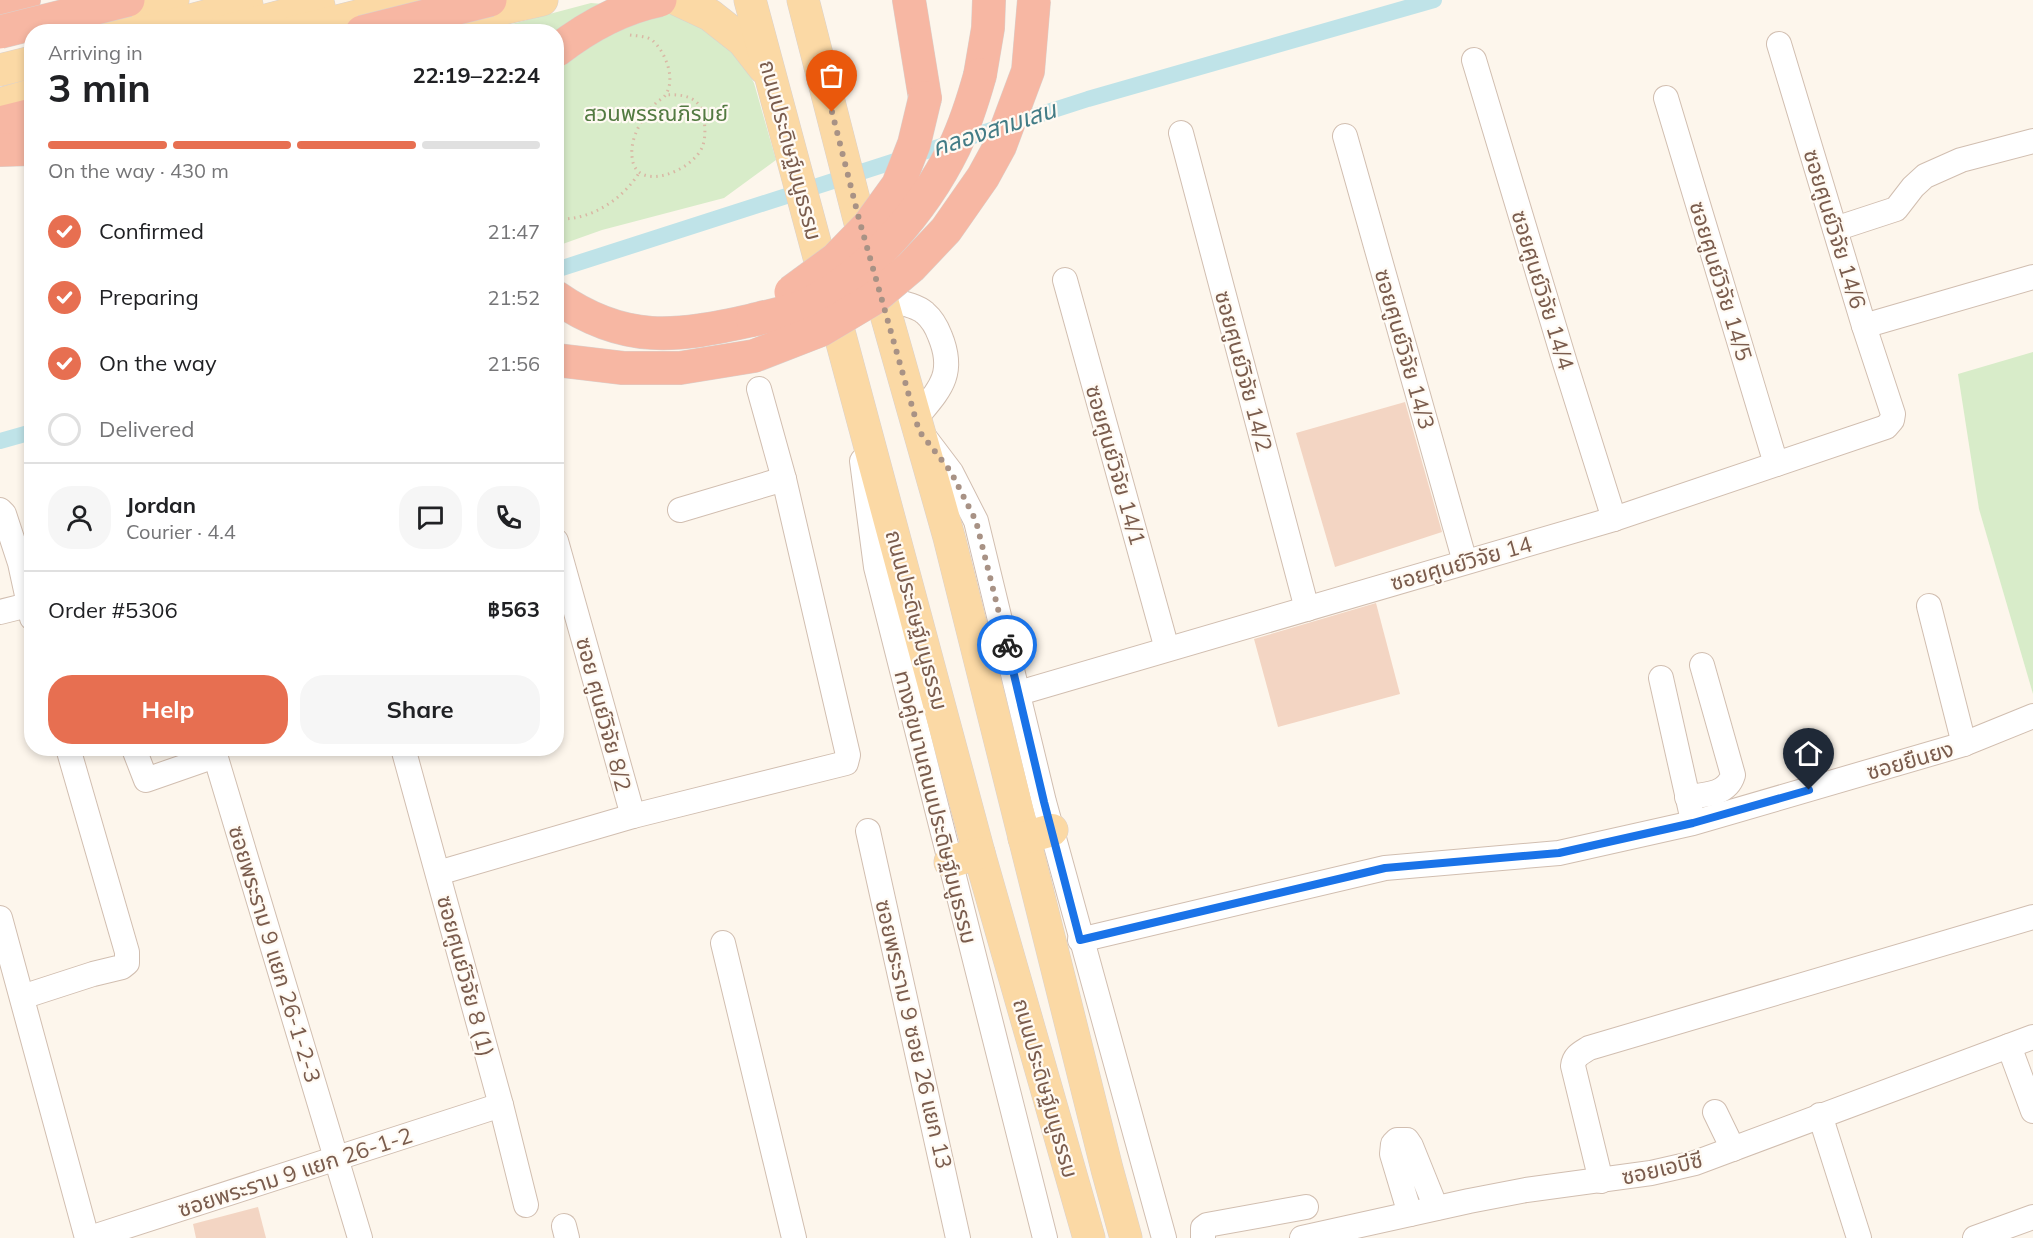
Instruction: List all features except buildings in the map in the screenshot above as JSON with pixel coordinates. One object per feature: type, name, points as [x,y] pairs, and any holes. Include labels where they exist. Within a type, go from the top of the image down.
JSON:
[{"type":"highway","points":[[0,7],[24,0]]},
{"type":"highway","points":[[32,24],[128,0]]},
{"type":"highway","points":[[353,16],[490,0]]},
{"type":"highway","points":[[564,45],[579,33],[610,16],[642,3],[660,0]]},
{"type":"highway","points":[[753,320],[836,259],[869,225],[898,184],[914,144],[925,98],[909,0]]},
{"type":"highway","points":[[564,303],[576,311],[609,326],[650,333],[697,332],[805,306],[857,274],[909,219],[954,149],[970,109],[980,75],[988,28],[989,0]]},
{"type":"highway","points":[[564,361],[623,369],[680,368],[754,356],[821,330],[873,299],[911,267],[946,230],[983,177],[1000,146],[1028,70],[1034,0]]},
{"type":"highway","points":[[0,32],[24,26]]},
{"type":"highway","points":[[0,123],[24,117]]},
{"type":"highway","points":[[0,152],[24,150]]},
{"type":"main road","points":[[62,24],[78,12],[173,0]]},
{"type":"main road","points":[[176,24],[266,0]]},
{"type":"main road","points":[[324,24],[421,0]]},
{"type":"main road","points":[[433,24],[542,0]]},
{"type":"main road","points":[[678,0],[710,15],[743,41],[772,79]]},
{"type":"main road","name":"ถนนประดิษฐ์มนูธรรม","points":[[750,0],[850,372],[964,858],[1080,1204],[1089,1238]]},
{"type":"main road","name":"ถนนประดิษฐ์มนูธรรม","points":[[803,0],[859,219],[949,537],[1038,834],[1114,1194],[1126,1238]]},
{"type":"main road","points":[[288,24],[353,16],[367,24]]},
{"type":"main road","points":[[0,45],[24,39]]},
{"type":"main road","points":[[0,70],[24,64]]},
{"type":"main road","points":[[0,89],[24,83]]},
{"type":"main road","points":[[0,104],[24,99]]},
{"type":"main road","points":[[0,117],[24,102]]},
{"type":"street","name":"ซอยศูนย์วิจัย 14/6","points":[[1779,44],[1864,326],[1893,414]]},
{"type":"street","name":"ซอยศูนย์วิจัย 14/4","points":[[1474,60],[1614,519]]},
{"type":"street","name":"ซอยศูนย์วิจัย 14/5","points":[[1666,98],[1776,464]]},
{"type":"street","name":"ซอยศูนย์วิจัย 14/2","points":[[1181,133],[1307,609]]},
{"type":"street","name":"ซอยศูนย์วิจัย 14/3","points":[[1345,136],[1465,562]]},
{"type":"street","points":[[1835,229],[1896,209],[1925,176],[1952,164],[2033,141]]},
{"type":"street","points":[[1864,326],[2033,277]]},
{"type":"street","name":"ซอยศูนย์วิจัย 14/1","points":[[1065,280],[1167,649]]},
{"type":"street","points":[[882,298],[925,312],[936,326],[944,346],[946,372],[939,390],[917,424],[951,472],[976,521],[1019,693],[1038,834],[1080,940],[1164,1238]]},
{"type":"street","points":[[438,873],[633,816],[846,763],[848,760],[784,479],[759,389]]},
{"type":"street","name":"ซอยศูนย์วิจัย 14","points":[[1019,693],[1614,519],[1886,427],[1892,420],[1893,414]]},
{"type":"street","points":[[680,510],[784,479]]},
{"type":"street","points":[[0,510],[4,514],[24,583]]},
{"type":"street","name":"ซอย ศูนย์วิจัย 8/2","points":[[564,570],[633,816]]},
{"type":"street","points":[[1929,606],[1964,744]]},
{"type":"street","points":[[0,612],[24,612]]},
{"type":"street","points":[[1688,797],[1716,793],[1728,785],[1733,775],[1702,665]]},
{"type":"street","points":[[1661,678],[1693,823]]},
{"type":"street","name":"ซอยยืนยง","points":[[1080,940],[1385,868],[1559,853],[1693,823],[1964,744],[2033,716]]},
{"type":"street","points":[[21,997],[122,967],[127,963],[127,952],[70,756]]},
{"type":"street","points":[[137,756],[146,780],[204,756]]},
{"type":"street","name":"ซอยพระราม 9 แยก 26-1-2-3","points":[[215,756],[360,1238]]},
{"type":"street","name":"ซอยศูนย์วิจัย 8 (1)","points":[[405,756],[501,1105],[526,1205]]},
{"type":"street","name":"ซอยพระราม 9 ซอย 26 แยก 13","points":[[868,831],[958,1238]]},
{"type":"street","name":"ทางคู่ขนานถนนประดิษฐ์มนูธรรม","points":[[964,858],[1045,1238]]},
{"type":"street","points":[[1601,1181],[1573,1066],[1574,1060],[1583,1051],[1600,1044],[2033,917]]},
{"type":"street","points":[[0,918],[88,1238]]},
{"type":"street","points":[[723,943],[794,1238]]},
{"type":"street","name":"ซอยเอบีซี","points":[[1302,1238],[1526,1190],[1601,1181],[1695,1163],[2033,1037]]},
{"type":"street","points":[[2008,1046],[2032,1105]]},
{"type":"street","name":"ซอยพระราม 9 แยก 26-1-2","points":[[88,1238],[337,1160],[501,1105]]},
{"type":"street","points":[[1715,1112],[1733,1149]]},
{"type":"street","points":[[1820,1115],[1859,1238]]},
{"type":"street","points":[[1410,1214],[1392,1154],[1393,1144],[1397,1140],[1407,1140],[1411,1146],[1436,1208]]},
{"type":"street","points":[[1203,1238],[1203,1228],[1207,1225],[1306,1207]]},
{"type":"street","points":[[1975,1238],[2033,1217]]},
{"type":"path","points":[[628,34],[650,38],[661,50],[667,64],[669,84],[666,95],[647,113],[634,135],[631,148],[632,163],[639,173],[651,177],[681,170],[694,160],[703,146],[705,124],[702,110],[693,100],[681,94],[666,95]]},
{"type":"path","points":[[564,219],[582,218],[610,203],[630,187],[639,173]]},
{"type":"green space","name":"สวนพรรณภิรมย์","points":[[591,3],[662,9],[687,16],[739,56],[754,83],[776,160],[724,198],[602,230],[564,244],[564,24],[511,24]]},
{"type":"green space","points":[[2033,352],[2033,694],[1979,509],[1958,374]]},
{"type":"waterway","name":"คลองสามเสน","points":[[564,267],[1088,99],[1434,0]]},
{"type":"waterway","name":"คลองสามเสน","points":[[0,441],[24,434]]},
{"type":"way so far","points":[[832,112],[859,219],[919,431],[951,472],[976,521],[1007,645]]},
{"type":"route","points":[[1007,645],[1080,940],[1385,868],[1559,853],[1693,823],[1809,790]]}]
